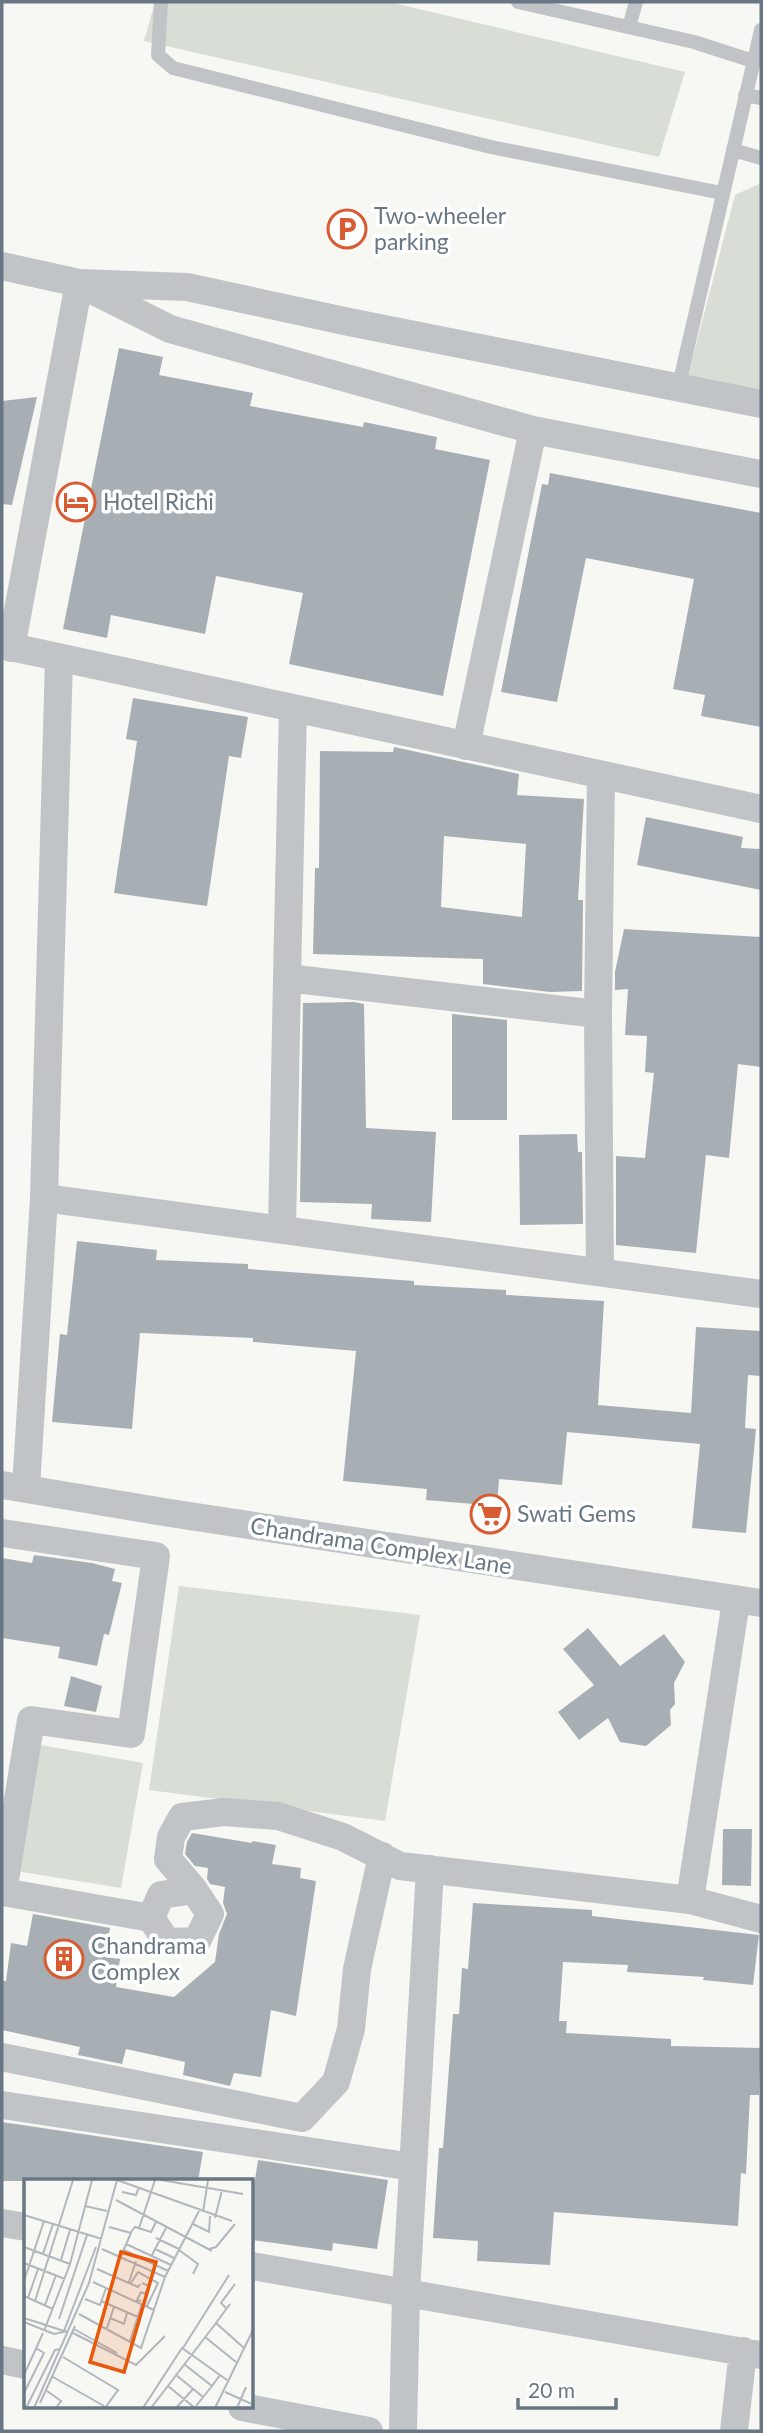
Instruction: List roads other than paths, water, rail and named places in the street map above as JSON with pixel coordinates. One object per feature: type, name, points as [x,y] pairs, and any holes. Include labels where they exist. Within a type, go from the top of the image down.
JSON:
[{"type":"street","points":[[2,265],[79,283],[187,286],[349,323],[761,404]]},
{"type":"street","points":[[79,283],[170,329],[533,430],[761,474]]},
{"type":"street","points":[[79,283],[7,646],[761,809]]},
{"type":"street","points":[[466,746],[533,430]]},
{"type":"street","points":[[14,1486],[44,1198],[59,658]]},
{"type":"street","points":[[282,1229],[293,709]]},
{"type":"street","points":[[600,1271],[598,1014],[601,775]]},
{"type":"street","points":[[287,978],[598,1014]]},
{"type":"street","points":[[44,1198],[761,1294]]},
{"type":"street","name":"Chandrama Complex Lane","points":[[14,1486],[170,1513],[749,1602]]},
{"type":"street","points":[[2,1533],[156,1556],[131,1734],[31,1720],[3,1892],[151,1918],[167,1942],[197,1941],[210,1914],[168,1859],[171,1837],[183,1817],[224,1812],[278,1816],[344,1837],[400,1866],[690,1899],[761,1919]]},
{"type":"street","points":[[690,1899],[749,1602]]},
{"type":"street","points":[[2,2057],[302,2118],[336,2082],[351,2029],[357,1969],[382,1856]]},
{"type":"street","points":[[403,2431],[406,2293],[430,1869]]},
{"type":"street","points":[[151,1918],[161,1895],[194,1890]]},
{"type":"street","points":[[2,2105],[413,2167]]},
{"type":"street","points":[[2,2222],[24,2227]]},
{"type":"street","points":[[254,2266],[752,2353],[734,2431]]},
{"type":"street","points":[[2,2360],[24,2365]]},
{"type":"street","points":[[247,2408],[369,2431]]},
{"type":"lane","points":[[162,2],[159,55],[173,68],[491,147],[722,192]]},
{"type":"lane","points":[[518,2],[694,42],[753,61]]},
{"type":"lane","points":[[629,27],[636,2]]},
{"type":"lane","points":[[678,389],[761,30]]},
{"type":"lane","points":[[745,94],[761,98]]},
{"type":"lane","points":[[733,150],[761,158]]},
{"type":"place","name":"Two-wheeler parking","points":[[347,229]]},
{"type":"place","name":"Hotel Richi","points":[[76,502]]},
{"type":"place","name":"Swati Gems","points":[[490,1514]]},
{"type":"place","name":"Chandrama Complex","points":[[64,1959]]}]
